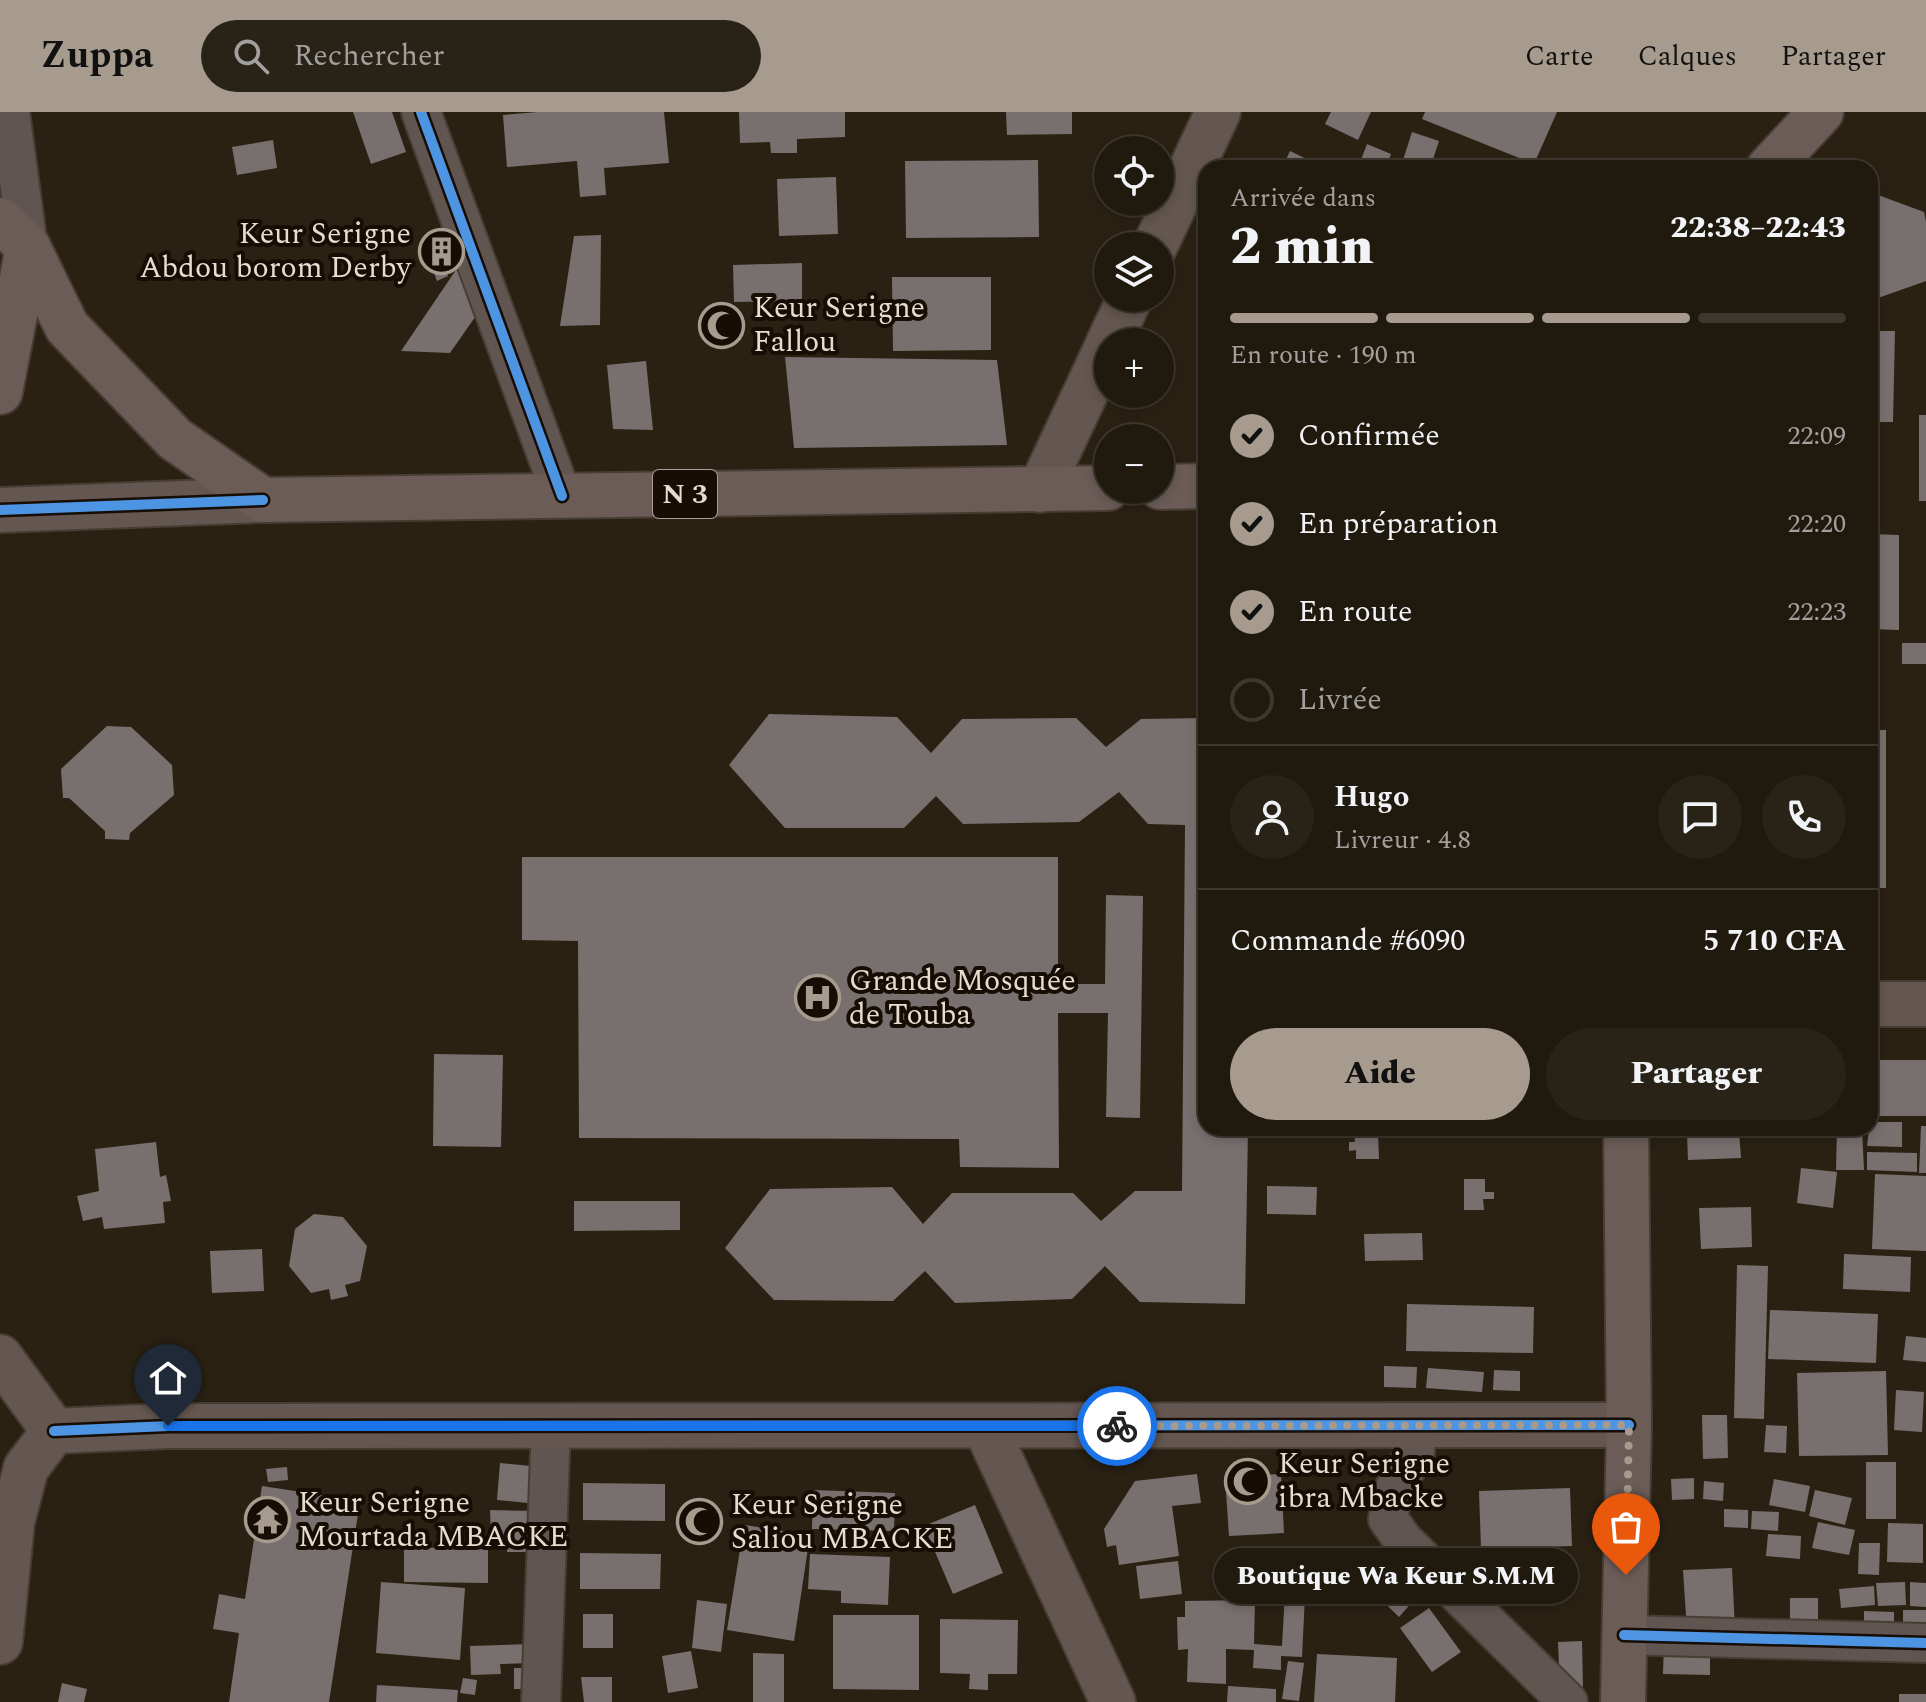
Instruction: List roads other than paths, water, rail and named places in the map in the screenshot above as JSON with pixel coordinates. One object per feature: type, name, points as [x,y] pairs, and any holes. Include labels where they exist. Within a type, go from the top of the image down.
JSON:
[{"type":"main road","points":[[1776,160],[1821,112]]},
{"type":"main road","points":[[0,392],[14,233]]},
{"type":"main road","points":[[14,233],[67,327],[175,439],[263,500]]},
{"type":"main road","points":[[1174,487],[1198,486]]},
{"type":"main road","name":"N 3","points":[[263,500],[1094,488]]},
{"type":"main road","points":[[1623,1702],[1629,1425],[1626,1136]]},
{"type":"street","points":[[10,112],[14,233]]},
{"type":"street","points":[[421,112],[562,496]]},
{"type":"street","points":[[1162,232],[1218,112]]},
{"type":"street","points":[[1040,490],[1094,376]]},
{"type":"street","points":[[0,510],[263,500]]},
{"type":"street","points":[[1878,1004],[1926,1004]]},
{"type":"street","points":[[0,1357],[54,1431]]},
{"type":"street","points":[[54,1431],[168,1426],[1629,1425]]},
{"type":"street","points":[[541,1702],[551,1426]]},
{"type":"street","points":[[985,1426],[1113,1702]]},
{"type":"street","points":[[1415,1426],[1415,1453],[1392,1493],[1388,1519],[1403,1540],[1568,1702]]},
{"type":"street","points":[[0,1642],[15,1508],[26,1468],[54,1431]]},
{"type":"street","points":[[1624,1635],[1926,1643]]},
{"type":"place","name":"Keur Serigne Abdou borom Derby","points":[[442,251]]},
{"type":"place","name":"Keur Serigne Fallou","points":[[722,325]]},
{"type":"place","name":"Grande Mosquée de Touba","points":[[818,998]]},
{"type":"place","name":"Keur Serigne ibra Mbacke","points":[[1247,1481]]},
{"type":"place","name":"Keur Serigne Mourtada MBACKE","points":[[267,1520]]},
{"type":"place","name":"Keur Serigne Saliou MBACKE","points":[[700,1522]]},
{"type":"place","name":"Boutique Wa Keur S.M.M","points":[[1626,1575]]}]
